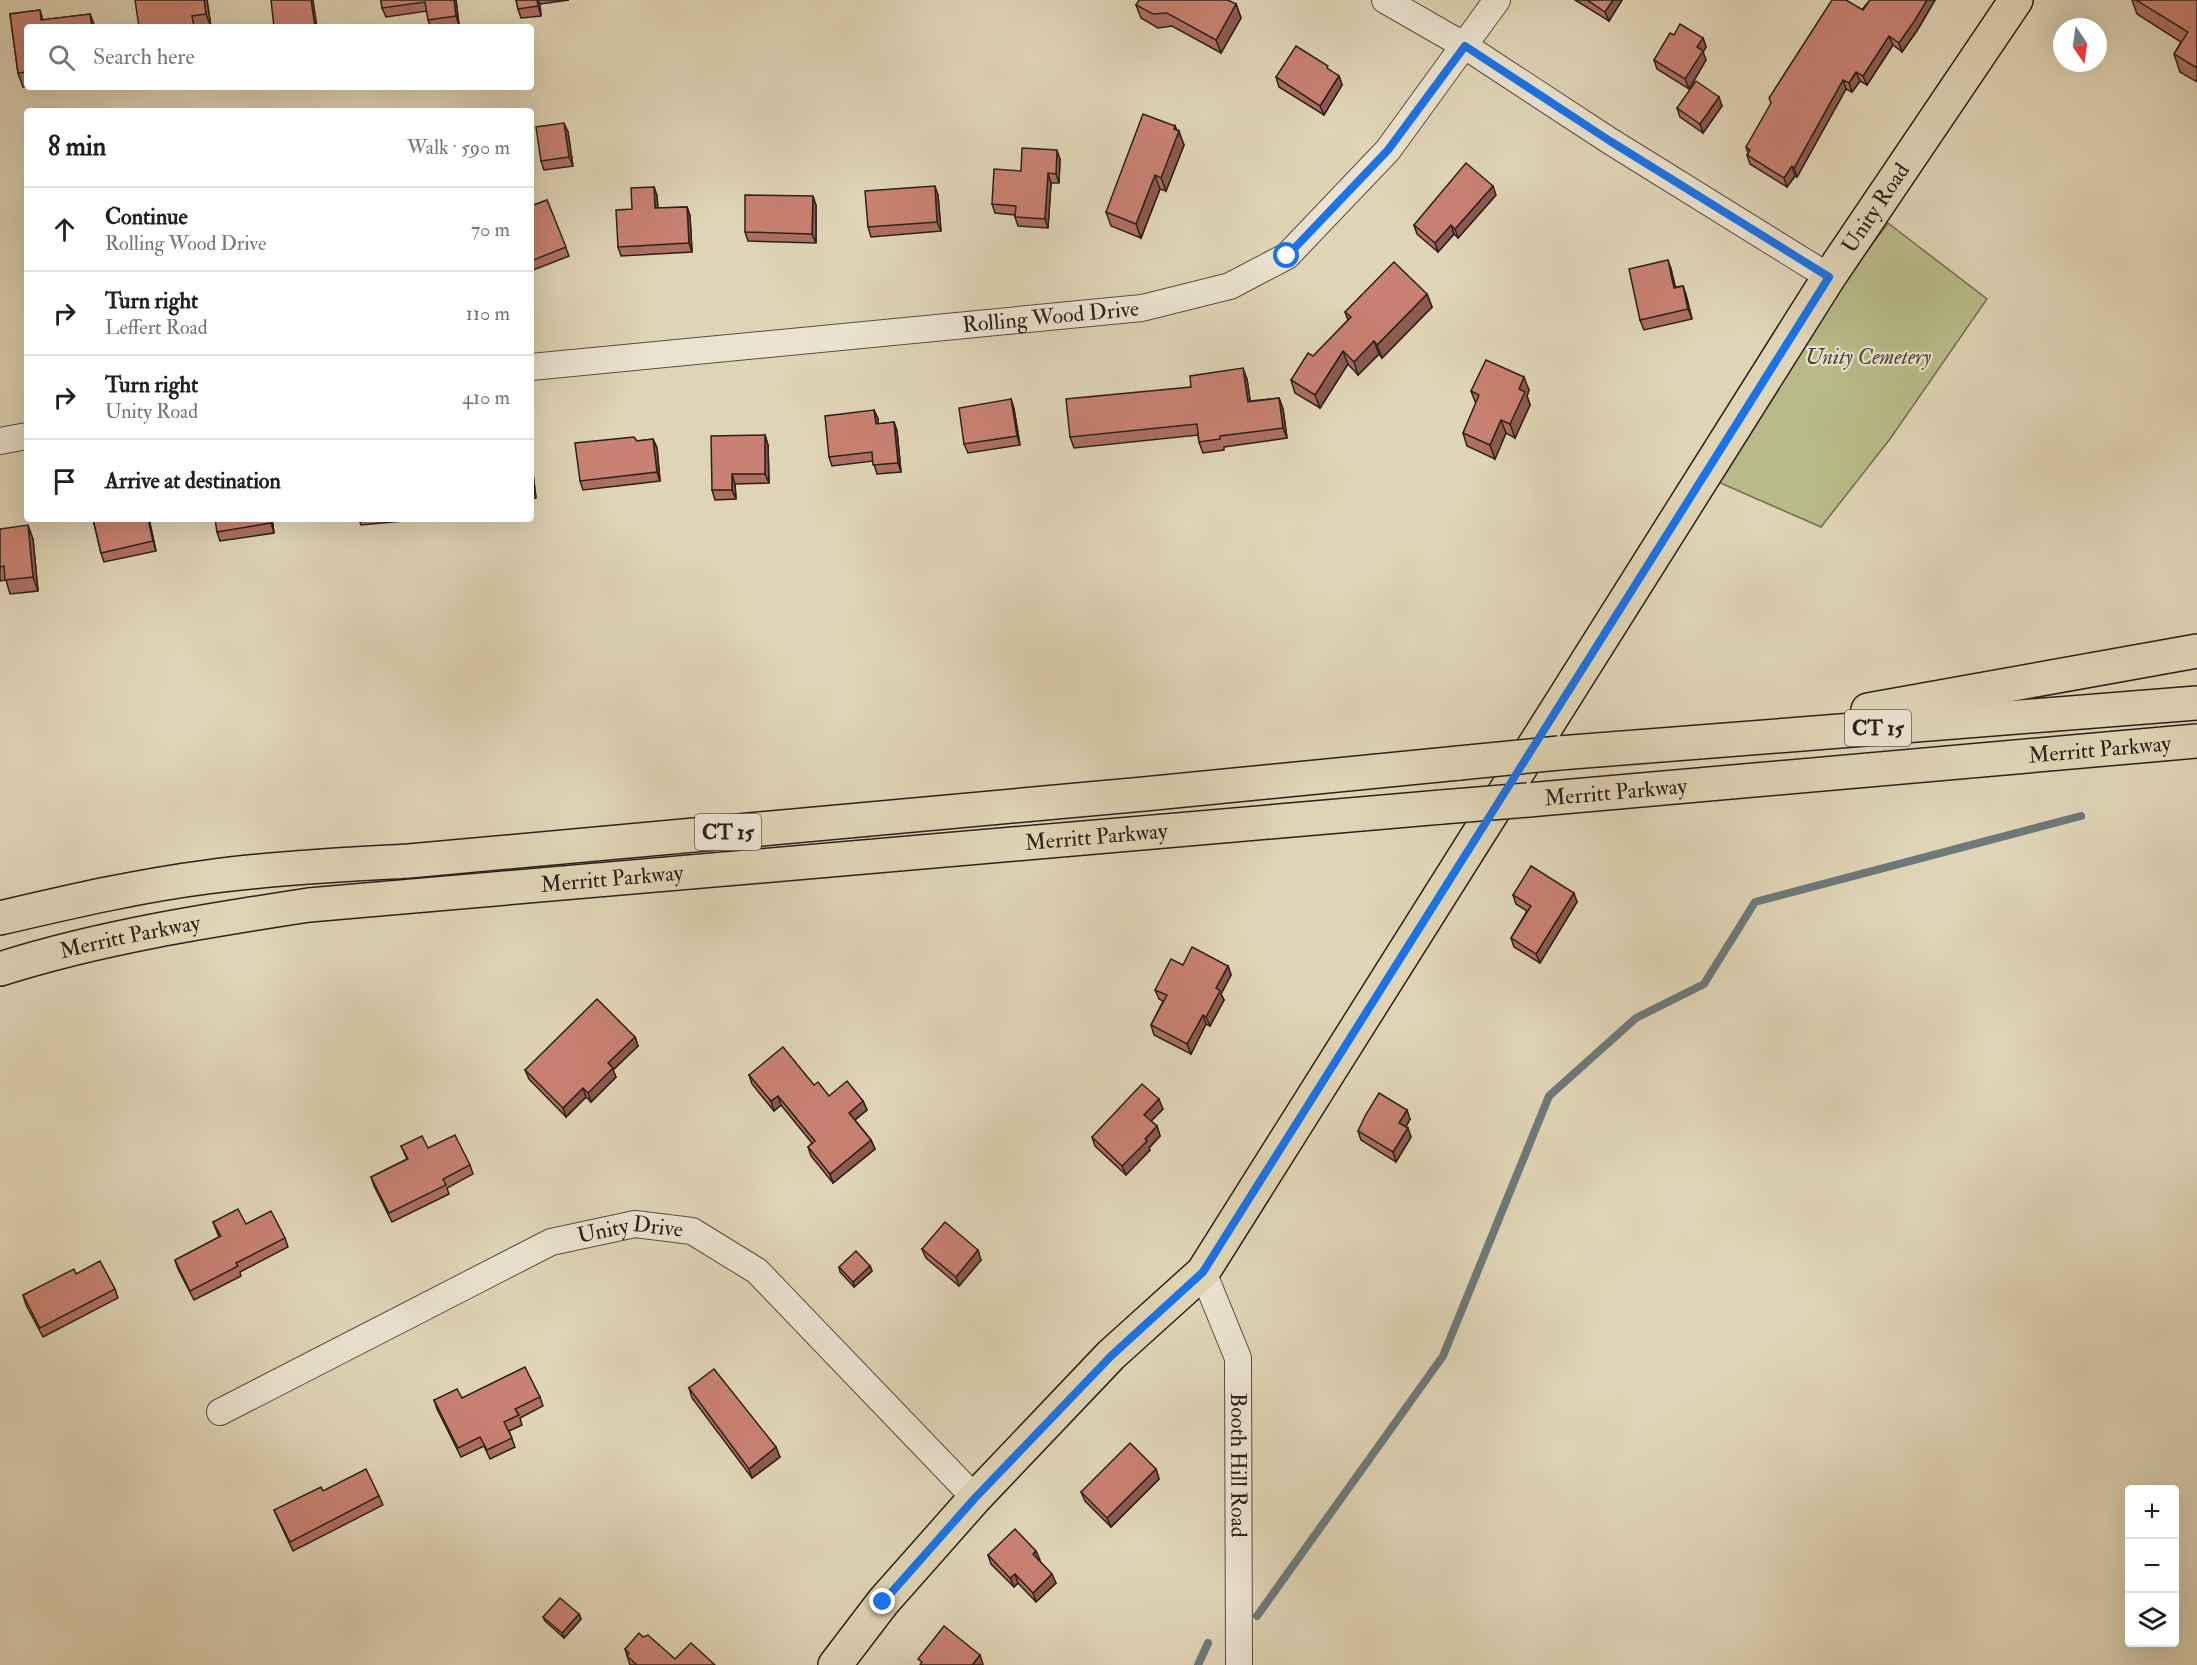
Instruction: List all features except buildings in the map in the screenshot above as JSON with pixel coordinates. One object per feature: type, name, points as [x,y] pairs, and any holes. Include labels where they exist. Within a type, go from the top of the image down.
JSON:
[{"type":"main road","name":"Unity Road","points":[[835,1665],[883,1602],[975,1498],[1111,1356],[1203,1272],[1829,277],[2016,0]]},
{"type":"main road","points":[[1682,743],[2197,651]]},
{"type":"main road","name":"Merritt Parkway","points":[[0,918],[101,894],[219,875],[467,856],[1144,794],[1559,753],[2197,703]]},
{"type":"main road","name":"Merritt Parkway","points":[[0,969],[107,939],[203,921],[309,905],[2197,741]]},
{"type":"main road","points":[[2144,746],[2197,751]]},
{"type":"street","points":[[1384,0],[1465,46],[1610,141],[1829,277]]},
{"type":"street","name":"Rolling Wood Drive","points":[[534,367],[1142,308],[1230,286],[1287,256],[1388,150],[1497,0]]},
{"type":"street","points":[[0,441],[24,437]]},
{"type":"street","name":"Unity Drive","points":[[220,1412],[550,1242],[635,1224],[692,1231],[757,1271],[975,1498]]},
{"type":"street","name":"Booth Hill Road","points":[[1203,1272],[1238,1358],[1239,1665]]},
{"type":"green space","name":"Unity Cemetery","points":[[1888,223],[1987,299],[1890,439],[1821,527],[1709,478],[1816,320]]},
{"type":"waterway","points":[[1257,1616],[1443,1356],[1549,1096],[1636,1018],[1704,984],[1755,902],[2081,816]]},
{"type":"waterway","points":[[1198,1665],[1208,1643]]},
{"type":"route","points":[[883,1602],[975,1498],[1111,1356],[1203,1272],[1829,277],[1610,141],[1465,46],[1388,150],[1287,256]]}]
